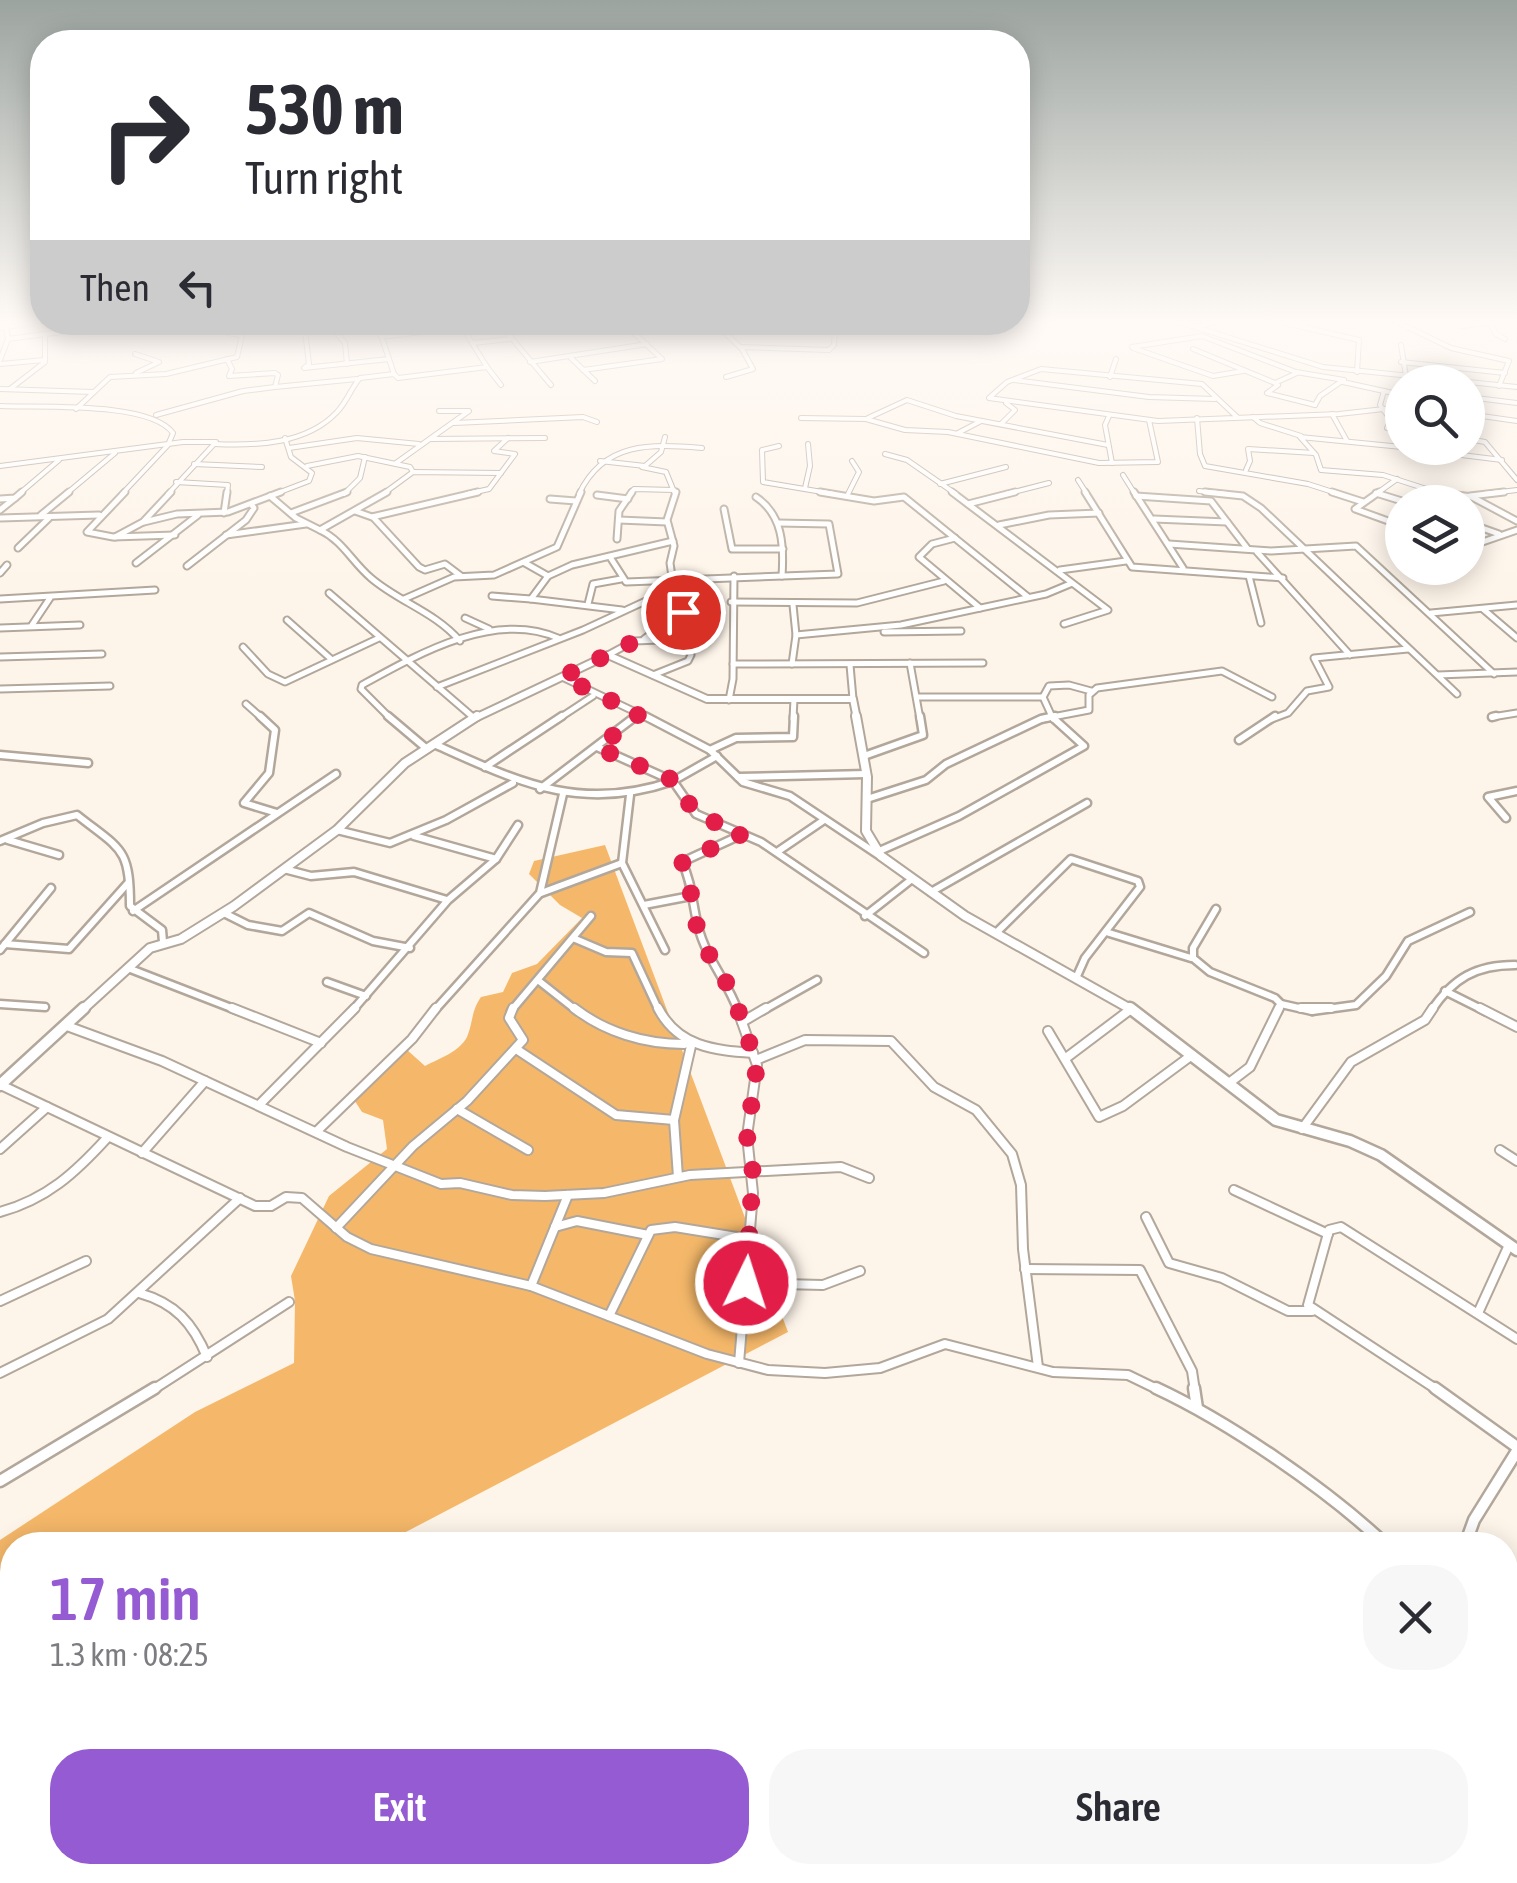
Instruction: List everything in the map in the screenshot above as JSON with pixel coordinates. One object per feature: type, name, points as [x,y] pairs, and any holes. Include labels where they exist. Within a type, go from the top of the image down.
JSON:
[{"type":"street","points":[[47,408],[152,416],[181,408]]},
{"type":"street","points":[[0,466],[207,440],[215,444],[263,444],[330,418],[339,408]]},
{"type":"street","points":[[866,419],[889,408]]},
{"type":"street","points":[[933,408],[981,422],[1108,445]]},
{"type":"street","points":[[1001,424],[1015,410],[1012,408]]},
{"type":"street","points":[[1044,408],[1149,420],[1384,409]]},
{"type":"street","points":[[1227,408],[1238,417]]},
{"type":"street","points":[[1308,413],[1312,408]]},
{"type":"street","points":[[396,463],[469,411],[439,411]]},
{"type":"street","points":[[1332,414],[1347,441]]},
{"type":"street","points":[[152,416],[172,428],[168,445],[87,532],[113,537],[174,535]]},
{"type":"street","points":[[1109,416],[1105,423],[1112,464]]},
{"type":"street","points":[[1252,416],[1262,424],[1301,436],[1385,445]]},
{"type":"street","points":[[1485,416],[1517,421]]},
{"type":"street","points":[[454,423],[567,418],[591,418],[597,422]]},
{"type":"street","points":[[801,418],[866,419],[904,430],[957,434],[1112,464],[1158,462],[1149,420]]},
{"type":"street","points":[[1197,418],[1203,431],[1198,447],[1203,464],[1312,485],[1362,502]]},
{"type":"street","points":[[957,434],[981,422]]},
{"type":"street","points":[[1301,436],[1315,453],[1320,470],[1398,478],[1419,485]]},
{"type":"street","points":[[642,466],[657,458],[665,437]]},
{"type":"street","points":[[113,537],[143,522],[172,515],[224,513],[309,481],[313,476],[306,466],[290,457],[285,438]]},
{"type":"street","points":[[288,448],[357,438],[420,444]]},
{"type":"street","points":[[372,516],[484,491],[515,454],[494,450],[508,438]]},
{"type":"street","points":[[430,439],[545,438]]},
{"type":"street","points":[[1485,442],[1517,480]]},
{"type":"street","points":[[143,522],[175,482],[215,444]]},
{"type":"street","points":[[806,489],[808,444]]},
{"type":"street","points":[[779,446],[762,450],[762,480],[878,501],[904,497],[1028,597]]},
{"type":"street","points":[[404,598],[461,576],[488,576],[557,547],[576,501],[600,461],[622,447],[702,448]]},
{"type":"street","points":[[1246,470],[1248,449],[1315,453]]},
{"type":"street","points":[[18,548],[44,517],[115,453]]},
{"type":"street","points":[[885,454],[908,460],[1108,611],[1064,624]]},
{"type":"street","points":[[306,466],[364,457],[410,467],[413,472]]},
{"type":"street","points":[[290,513],[321,504],[352,487],[360,479],[364,457]]},
{"type":"street","points":[[1485,458],[1502,460]]},
{"type":"street","points":[[0,510],[60,459]]},
{"type":"street","points":[[848,496],[860,472],[852,460]]},
{"type":"street","points":[[600,461],[666,472],[667,482],[674,490]]},
{"type":"street","points":[[193,464],[262,467]]},
{"type":"street","points":[[939,484],[1006,467]]},
{"type":"street","points":[[320,530],[401,484],[413,472],[501,474]]},
{"type":"street","points":[[1124,475],[1184,570]]},
{"type":"street","points":[[1385,520],[1356,510],[1398,478]]},
{"type":"street","points":[[1078,480],[1134,568],[1283,578]]},
{"type":"street","points":[[175,482],[228,485],[224,513]]},
{"type":"street","points":[[967,505],[1049,483]]},
{"type":"street","points":[[617,538],[618,520],[637,488],[674,490]]},
{"type":"street","points":[[653,675],[691,658],[682,639],[683,610],[673,580],[673,541],[667,522],[674,490]]},
{"type":"street","points":[[1485,494],[1517,490]]},
{"type":"street","points":[[1198,491],[1246,497],[1457,694]]},
{"type":"street","points":[[1376,493],[1385,496]]},
{"type":"street","points":[[597,495],[628,499]]},
{"type":"street","points":[[270,496],[306,524],[340,542],[368,575],[460,641]]},
{"type":"street","points":[[756,496],[765,502],[778,523],[782,576]]},
{"type":"street","points":[[1136,496],[1210,500],[1248,549]]},
{"type":"street","points":[[0,499],[14,498]]},
{"type":"street","points":[[550,499],[576,501]]},
{"type":"street","points":[[187,566],[250,515],[254,508],[250,503]]},
{"type":"street","points":[[1485,504],[1517,521]]},
{"type":"street","points":[[724,509],[732,549],[783,550]]},
{"type":"street","points":[[353,511],[372,516],[392,534],[415,566],[424,570],[446,564],[461,576]]},
{"type":"street","points":[[998,525],[1052,512],[1076,516],[1099,513]]},
{"type":"street","points":[[136,562],[199,514]]},
{"type":"street","points":[[0,518],[100,515]]},
{"type":"street","points":[[1153,519],[1227,522]]},
{"type":"street","points":[[618,520],[667,522]]},
{"type":"street","points":[[588,604],[593,584],[622,579],[838,573],[829,524],[778,523]]},
{"type":"street","points":[[225,535],[306,524]]},
{"type":"street","points":[[1485,529],[1501,535]]},
{"type":"street","points":[[1485,541],[1517,530]]},
{"type":"street","points":[[956,538],[934,544],[920,555],[981,609]]},
{"type":"street","points":[[531,599],[548,576],[579,562],[673,541]]},
{"type":"street","points":[[1169,544],[1256,550],[1358,546],[1494,674]]},
{"type":"street","points":[[1256,550],[1350,655]]},
{"type":"street","points":[[610,557],[622,579]]},
{"type":"street","points":[[1058,571],[1126,561]]},
{"type":"street","points":[[525,562],[548,576]]},
{"type":"street","points":[[0,574],[7,566]]},
{"type":"street","points":[[729,700],[734,576]]},
{"type":"street","points":[[1249,576],[1261,623]]},
{"type":"street","points":[[731,602],[862,602],[944,580]]},
{"type":"street","points":[[883,631],[1070,584]]},
{"type":"street","points":[[0,599],[155,590]]},
{"type":"street","points":[[329,593],[474,718]]},
{"type":"street","points":[[492,596],[622,610]]},
{"type":"street","points":[[31,627],[50,597]]},
{"type":"street","points":[[437,688],[650,599]]},
{"type":"street","points":[[1431,613],[1517,604]]},
{"type":"street","points":[[792,605],[796,635],[792,664]]},
{"type":"street","points":[[1482,608],[1517,638]]},
{"type":"street","points":[[465,618],[490,630]]},
{"type":"street","points":[[682,618],[474,718],[431,746],[389,777],[337,830],[224,913],[181,939],[150,948],[0,1084],[107,1138],[265,1208],[286,1196],[302,1198],[336,1228],[372,1249],[531,1286],[740,1363],[792,1373],[880,1368],[944,1344],[1064,1374],[1093,1371],[1128,1375],[1171,1392],[1197,1408],[1353,1514],[1372,1532]]},
{"type":"street","points":[[287,620],[331,659]]},
{"type":"street","points":[[0,628],[80,624]]},
{"type":"street","points":[[558,638],[540,630],[490,630],[406,661],[361,689],[408,737],[539,790],[630,794],[673,780],[717,756]]},
{"type":"street","points":[[796,635],[960,631]]},
{"type":"street","points":[[244,647],[268,674],[282,682],[380,638]]},
{"type":"street","points":[[643,640],[660,640]]},
{"type":"street","points":[[1239,740],[1276,716],[1288,713],[1307,690],[1328,687],[1314,658],[1409,648]]},
{"type":"street","points":[[0,657],[102,654]]},
{"type":"street","points":[[608,655],[698,696],[729,700],[854,699]]},
{"type":"street","points":[[864,756],[923,736],[910,663]]},
{"type":"street","points":[[733,664],[983,663]]},
{"type":"street","points":[[850,665],[866,774],[866,831],[879,854]]},
{"type":"street","points":[[1042,697],[1049,686],[1070,685],[1091,691],[1222,671],[1272,697]]},
{"type":"street","points":[[1437,675],[1517,672]]},
{"type":"street","points":[[562,677],[710,750],[736,777],[790,796],[930,892],[1131,1009],[1194,1054],[1262,1111],[1301,1130],[1350,1141],[1394,1162],[1513,1248],[1478,1313]]},
{"type":"street","points":[[0,689],[110,686]]},
{"type":"street","points":[[867,799],[926,780],[946,764],[1051,716],[1091,709],[1091,691]]},
{"type":"street","points":[[484,767],[594,695]]},
{"type":"street","points":[[917,696],[1042,697]]},
{"type":"street","points":[[879,854],[959,816],[1084,746],[1051,716],[1042,697]]},
{"type":"street","points":[[710,750],[736,738],[793,736],[794,699]]},
{"type":"street","points":[[246,704],[275,730],[269,773],[244,803],[278,813]]},
{"type":"street","points":[[1492,717],[1517,713]]},
{"type":"street","points":[[539,790],[639,714]]},
{"type":"street","points":[[598,748],[673,780],[696,814],[777,852],[924,954]]},
{"type":"street","points":[[0,755],[88,762]]},
{"type":"street","points":[[133,911],[336,774]]},
{"type":"street","points":[[736,777],[866,774]]},
{"type":"street","points":[[337,830],[381,843],[413,835],[514,782]]},
{"type":"street","points":[[1506,818],[1489,802],[1488,796],[1517,790]]},
{"type":"street","points":[[540,893],[564,794]]},
{"type":"street","points":[[630,794],[622,864],[665,950]]},
{"type":"street","points":[[930,892],[1087,803]]},
{"type":"street","points":[[2,840],[43,823],[77,815],[124,852],[133,911],[162,930],[162,942]]},
{"type":"street","points":[[777,852],[824,820]]},
{"type":"street","points":[[259,1105],[366,996],[448,900],[496,859],[518,824]]},
{"type":"street","points":[[740,1363],[753,1173],[747,1136],[758,1071],[732,992],[704,946],[692,912],[684,860],[742,834]]},
{"type":"street","points":[[413,835],[496,859]]},
{"type":"street","points":[[2,840],[60,855]]},
{"type":"street","points":[[996,933],[1074,858],[1140,883],[1085,958],[1078,976]]},
{"type":"street","points":[[316,1132],[412,1039],[468,969],[540,893],[622,864]]},
{"type":"street","points":[[284,869],[311,876],[354,872],[448,900]]},
{"type":"street","points":[[864,916],[912,879]]},
{"type":"street","points":[[2,947],[69,949],[128,884]]},
{"type":"street","points":[[2,947],[51,888]]},
{"type":"street","points":[[644,905],[692,896]]},
{"type":"street","points":[[1192,958],[1216,909]]},
{"type":"street","points":[[1106,932],[1192,958],[1210,972],[1281,1004],[1312,1012],[1356,1005],[1386,976],[1408,942],[1470,912]]},
{"type":"street","points":[[224,913],[248,925],[282,932],[309,913],[372,940],[410,948]]},
{"type":"street","points":[[336,1228],[516,1048],[524,1036],[509,1015],[591,916]]},
{"type":"street","points":[[572,938],[606,952],[632,953],[667,1028],[688,1045]]},
{"type":"street","points":[[1301,1130],[1351,1062],[1425,1020],[1445,991],[1473,968],[1516,963]]},
{"type":"street","points":[[128,968],[321,1043]]},
{"type":"street","points":[[742,1022],[818,980]]},
{"type":"street","points":[[539,981],[599,1028],[667,1044],[754,1056],[812,1039],[842,1042],[880,1038],[896,1043],[934,1088],[976,1110],[1012,1154],[1021,1185],[1025,1268],[1038,1367]]},
{"type":"street","points":[[328,982],[366,996]]},
{"type":"street","points":[[1445,991],[1517,1026]]},
{"type":"street","points":[[0,1004],[45,1006]]},
{"type":"street","points":[[1229,1084],[1250,1067],[1281,1004]]},
{"type":"street","points":[[1066,1058],[1131,1009]]},
{"type":"street","points":[[67,1026],[205,1080],[441,1184],[466,1184],[524,1196],[616,1191],[678,1176],[841,1166],[870,1178]]},
{"type":"street","points":[[1048,1031],[1098,1117],[1122,1106],[1194,1054]]},
{"type":"street","points":[[678,1176],[674,1120],[688,1045]]},
{"type":"street","points":[[516,1048],[616,1116],[674,1120]]},
{"type":"street","points":[[142,1152],[205,1080]]},
{"type":"street","points":[[0,1149],[47,1108]]},
{"type":"street","points":[[457,1109],[528,1150]]},
{"type":"street","points":[[0,1212],[37,1202],[56,1191],[107,1138]]},
{"type":"street","points":[[1500,1150],[1517,1161]]},
{"type":"street","points":[[1234,1190],[1328,1234]]},
{"type":"street","points":[[531,1286],[568,1195]]},
{"type":"street","points":[[0,1372],[88,1331],[138,1293],[240,1198]]},
{"type":"street","points":[[1146,1217],[1169,1263],[1222,1278],[1288,1311],[1314,1312],[1407,1368],[1517,1449],[1471,1532]]},
{"type":"street","points":[[554,1228],[577,1221],[648,1235]]},
{"type":"street","points":[[610,1316],[648,1235],[664,1226],[748,1239]]},
{"type":"street","points":[[1314,1312],[1307,1298],[1331,1227],[1341,1227],[1517,1339]]},
{"type":"street","points":[[0,1301],[86,1261]]},
{"type":"street","points":[[1025,1268],[1140,1270],[1192,1372],[1197,1408]]},
{"type":"street","points":[[746,1283],[823,1285],[860,1271]]},
{"type":"street","points":[[138,1293],[156,1297],[185,1315],[207,1357]]},
{"type":"street","points":[[0,1481],[207,1357],[289,1302]]},
{"type":"shaded area","points":[[605,845],[788,1332],[406,1532],[12,1532],[195,1412],[294,1363],[295,1301],[291,1276],[329,1196],[387,1149],[383,1120],[362,1112],[349,1092],[406,1049],[425,1066],[459,1047],[467,1037],[481,997],[503,992],[512,973],[537,964],[582,918],[560,905],[529,874],[534,861]]},
{"type":"route","points":[[683,612],[682,618],[665,623],[643,640],[626,644],[562,677],[639,714],[598,748],[673,780],[696,814],[742,834],[682,862],[690,878],[692,912],[704,946],[732,992],[758,1071],[747,1136],[753,1193],[746,1283]]}]
